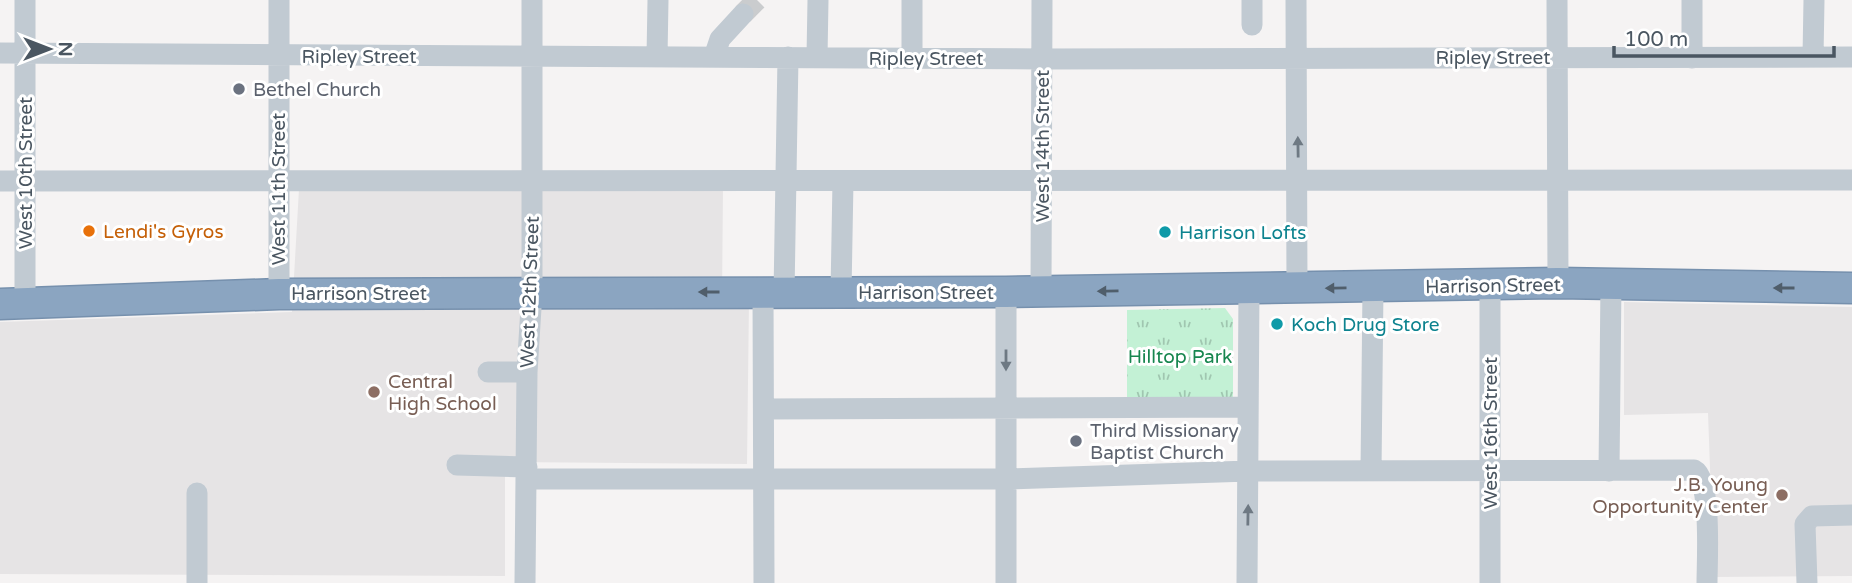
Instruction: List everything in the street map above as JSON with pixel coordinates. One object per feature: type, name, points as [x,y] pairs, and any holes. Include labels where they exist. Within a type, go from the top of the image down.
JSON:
[{"type":"highway","name":"Harrison Street","points":[[12,304],[279,294],[1006,292],[1611,283],[1852,288]]},
{"type":"street","name":"West 10th Street","points":[[12,304],[24,181],[25,0]]},
{"type":"street","name":"West 11th Street","points":[[279,0],[279,294]]},
{"type":"street","name":"West 12th Street","points":[[525,583],[527,372],[532,292],[532,0]]},
{"type":"street","points":[[657,57],[658,0]]},
{"type":"street","points":[[817,57],[818,0]]},
{"type":"street","points":[[912,0],[912,58]]},
{"type":"street","name":"West 14th Street","points":[[1041,291],[1042,0]]},
{"type":"street","points":[[1251,0],[1251,25]]},
{"type":"street","points":[[1296,0],[1297,288]]},
{"type":"street","points":[[1557,0],[1558,284]]},
{"type":"street","points":[[1692,0],[1692,58]]},
{"type":"street","points":[[1813,57],[1814,0]]},
{"type":"street","points":[[714,57],[720,39],[743,14]]},
{"type":"street","name":"Ripley Street","points":[[0,54],[1042,59],[1852,57]]},
{"type":"street","points":[[764,583],[764,409],[787,181],[788,57]]},
{"type":"street","points":[[0,181],[1298,178],[1852,180]]},
{"type":"street","points":[[841,293],[843,181]]},
{"type":"street","points":[[1609,471],[1611,283]]},
{"type":"street","name":"West 16th Street","points":[[1490,284],[1490,583]]},
{"type":"street","points":[[1371,471],[1373,288]]},
{"type":"street","points":[[1247,583],[1249,289]]},
{"type":"street","points":[[1006,292],[1006,583]]},
{"type":"street","points":[[488,372],[527,372]]},
{"type":"street","points":[[764,409],[1248,407]]},
{"type":"street","points":[[457,465],[527,473],[764,479],[1006,479],[1249,471],[1694,470],[1700,477],[1707,517],[1707,583]]},
{"type":"street","points":[[197,493],[197,583]]},
{"type":"street","points":[[1807,583],[1805,524],[1812,516],[1852,515]]},
{"type":"shaded area","name":"Central High School","points":[[723,187],[722,299],[749,300],[747,464],[505,462],[505,576],[0,574],[0,322],[292,312],[299,189]]},
{"type":"shaded area","name":"J.B. Young Opportunity Center","points":[[1624,302],[1852,307],[1852,576],[1714,577],[1708,413],[1624,415]]},
{"type":"green space","name":"Hilltop Park","points":[[1225,308],[1233,319],[1233,404],[1127,403],[1127,310]]},
{"type":"tunnel","points":[[743,14],[757,0]]},
{"type":"place","name":"Bethel Church","points":[[239,89]]},
{"type":"place","name":"Lendi's Gyros","points":[[89,231]]},
{"type":"place","name":"Harrison Lofts","points":[[1165,232]]},
{"type":"place","name":"Koch Drug Store","points":[[1277,324]]},
{"type":"place","name":"Central High School","points":[[374,392]]},
{"type":"place","name":"Third Missionary Baptist Church","points":[[1076,441]]},
{"type":"place","name":"J.B. Young Opportunity Center","points":[[1782,495]]}]
